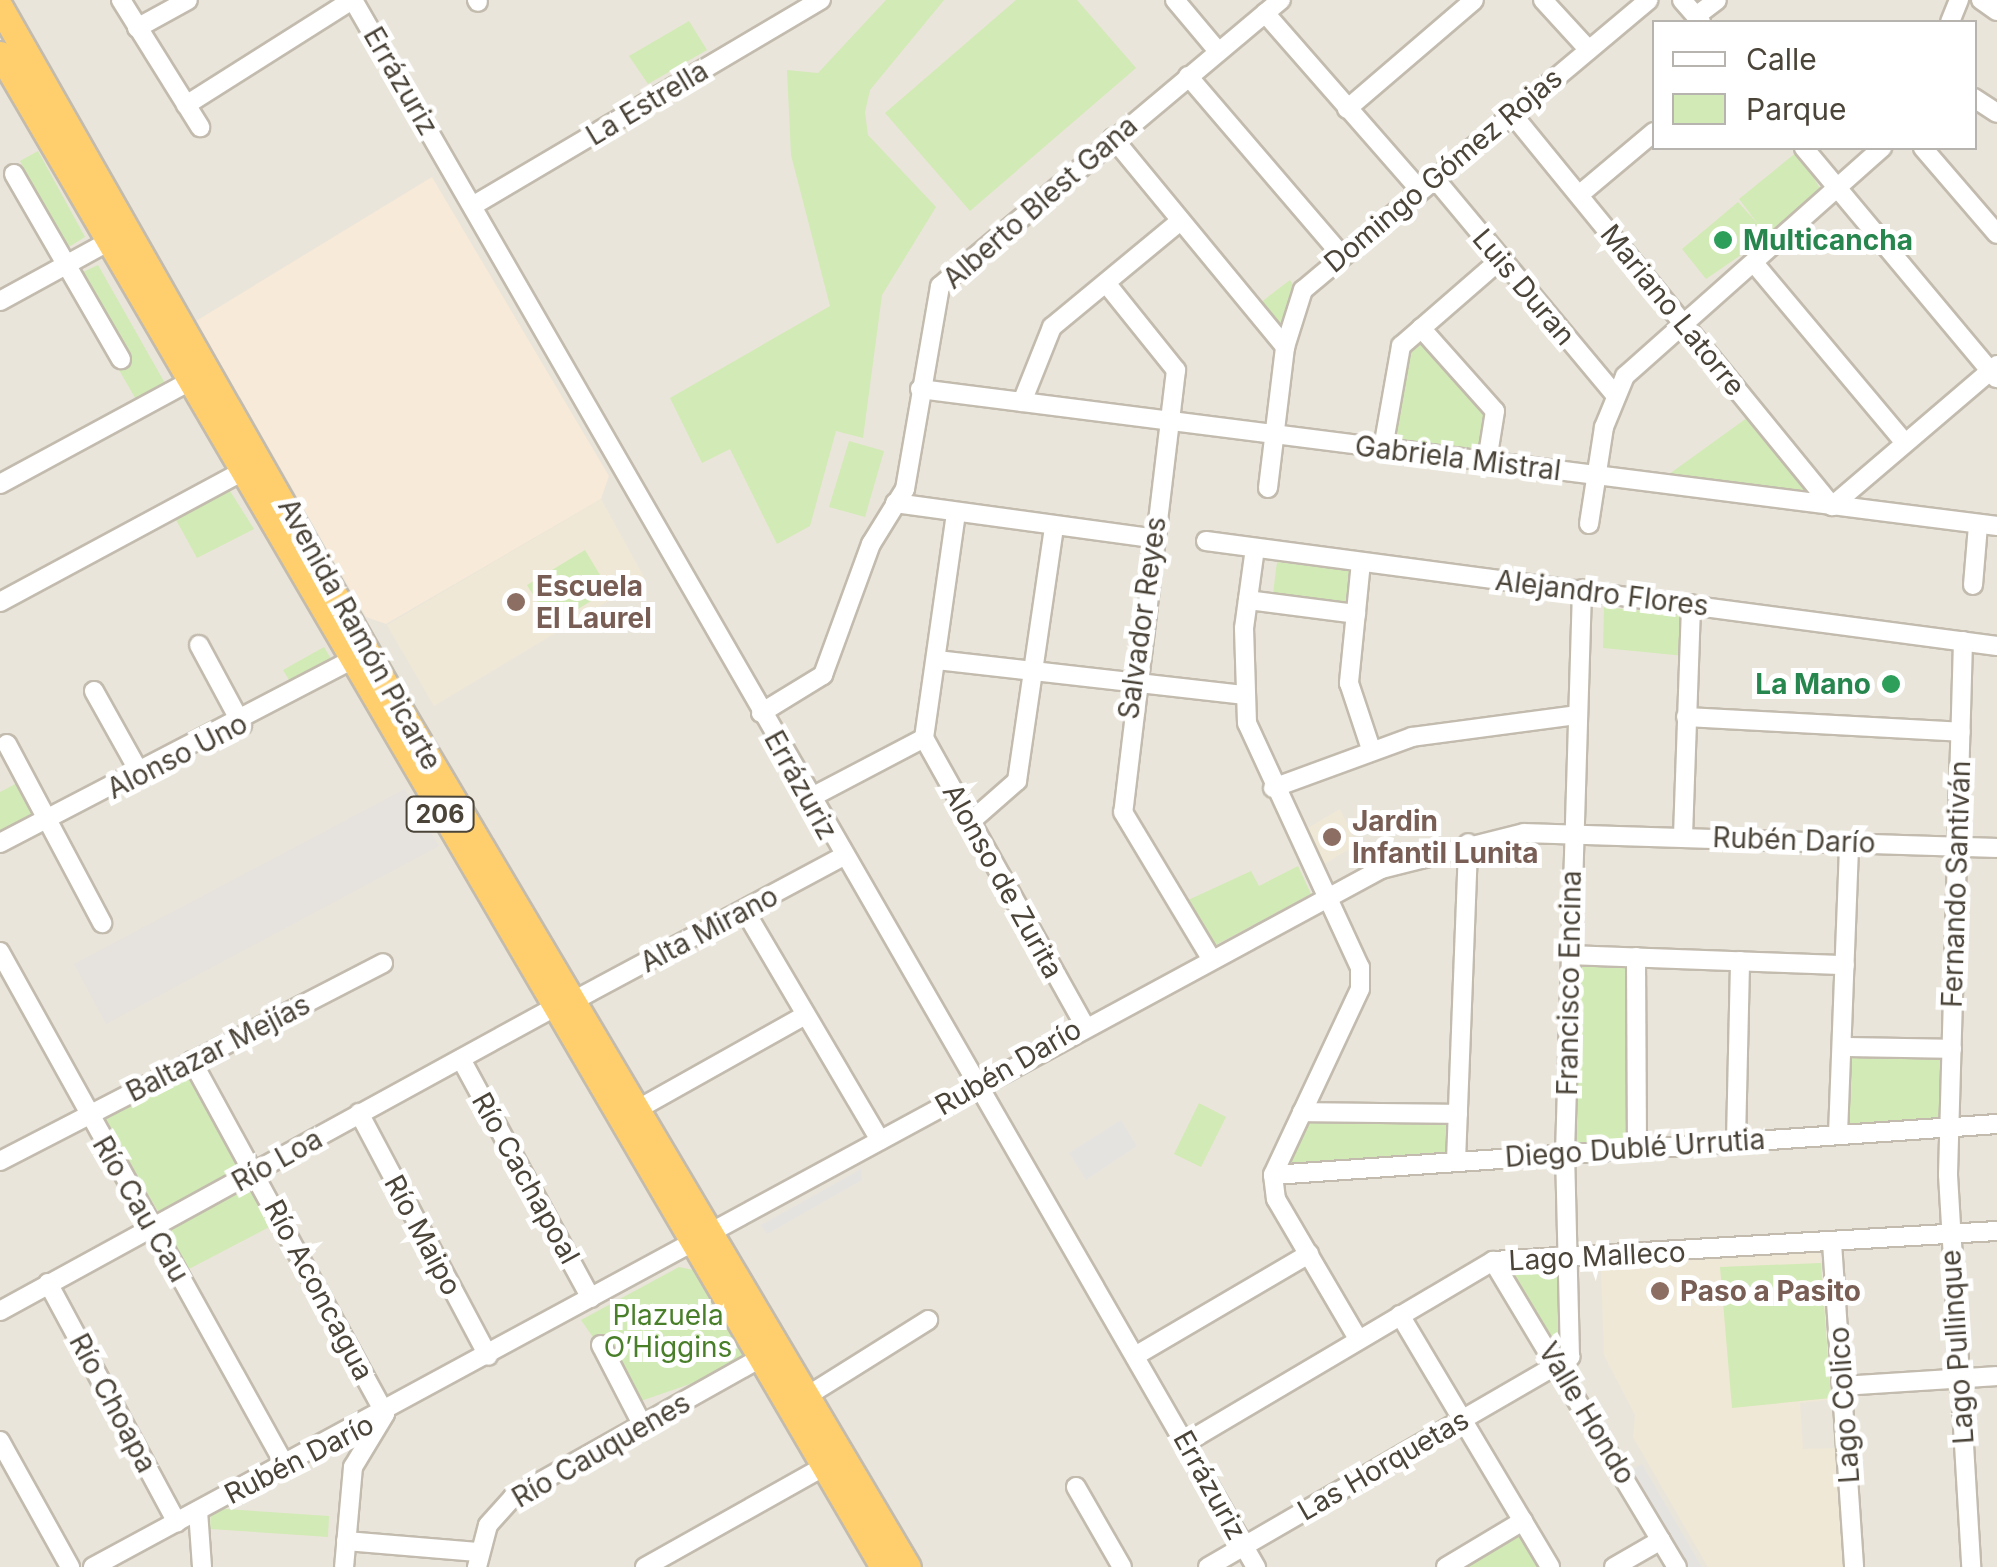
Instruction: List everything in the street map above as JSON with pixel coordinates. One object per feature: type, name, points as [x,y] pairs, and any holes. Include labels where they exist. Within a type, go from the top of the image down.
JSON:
[{"type":"highway","name":"Avenida Ramón Picarte","points":[[0,8],[118,236],[187,383],[350,661],[564,1004],[638,1110],[760,1359],[883,1567]]},
{"type":"highway","name":"Avenida Ramón Picarte","points":[[0,54],[228,400],[564,1004],[702,1240],[807,1396],[908,1567]]},
{"type":"highway","points":[[187,383],[228,400]]},
{"type":"street","points":[[121,0],[200,128]]},
{"type":"street","points":[[138,28],[188,0]]},
{"type":"street","points":[[186,104],[352,0]]},
{"type":"street","name":"Errázuriz","points":[[352,0],[474,205],[808,799],[1187,1442],[1256,1567]]},
{"type":"street","name":"La Estrella","points":[[474,205],[822,0]]},
{"type":"street","points":[[1175,0],[1216,50]]},
{"type":"street","name":"Alberto Blest Gana","points":[[760,713],[823,674],[896,504],[940,286],[1280,0]]},
{"type":"street","points":[[1348,109],[1474,0]]},
{"type":"street","points":[[1544,0],[1587,48]]},
{"type":"street","name":"Domingo Gómez Rojas","points":[[1268,488],[1286,347],[1303,290],[1339,252],[1428,185],[1648,0]]},
{"type":"street","points":[[1682,0],[1698,20],[1717,0]]},
{"type":"street","points":[[1981,0],[1997,11]]},
{"type":"street","name":"Luis Duran","points":[[1265,13],[1348,109],[1500,260],[1614,394]]},
{"type":"street","points":[[1188,76],[1339,252]]},
{"type":"street","name":"Mariano Latorre","points":[[1512,115],[1832,506]]},
{"type":"street","points":[[1578,195],[1652,134]]},
{"type":"street","points":[[1112,138],[1286,347]]},
{"type":"street","points":[[1806,150],[1995,372],[1904,442],[1832,506]]},
{"type":"street","points":[[1589,524],[1614,394],[1683,322],[1839,190],[1880,150]]},
{"type":"street","points":[[1925,150],[1997,234]]},
{"type":"street","points":[[14,174],[121,359]]},
{"type":"street","points":[[1022,402],[1031,361],[1052,327],[1180,221]]},
{"type":"street","points":[[0,301],[118,236]]},
{"type":"street","points":[[1383,448],[1391,362],[1421,328],[1500,260]]},
{"type":"street","points":[[1754,263],[1904,442]]},
{"type":"street","name":"Salvador Reyes","points":[[1106,283],[1176,370],[1133,681],[1123,812],[1209,956]]},
{"type":"street","points":[[1421,328],[1495,412],[1487,461]]},
{"type":"street","points":[[0,484],[187,383]]},
{"type":"street","name":"Gabriela Mistral","points":[[920,390],[1997,526]]},
{"type":"street","points":[[0,602],[240,473]]},
{"type":"street","points":[[896,504],[1152,538]]},
{"type":"street","points":[[808,799],[924,738],[956,514]]},
{"type":"street","points":[[1973,584],[1978,526]]},
{"type":"street","points":[[970,823],[1017,781],[1054,527]]},
{"type":"street","name":"Alejandro Flores","points":[[1206,541],[1997,646]]},
{"type":"street","points":[[1255,548],[1243,695],[1273,788],[1360,967],[1360,989],[1273,1175],[1276,1199],[1358,1340]]},
{"type":"street","points":[[1361,562],[1349,683],[1371,749]]},
{"type":"street","name":"Francisco Encina","points":[[1558,1363],[1570,1357],[1572,1258],[1565,1153],[1582,589]]},
{"type":"street","points":[[1248,600],[1356,614]]},
{"type":"street","points":[[1683,836],[1692,604]]},
{"type":"street","name":"Fernando Santiván","points":[[1950,1127],[1963,641]]},
{"type":"street","points":[[199,645],[242,725]]},
{"type":"street","points":[[937,660],[1243,695]]},
{"type":"street","name":"Alonso Uno","points":[[0,843],[242,725],[350,661]]},
{"type":"street","points":[[94,691],[141,775]]},
{"type":"street","points":[[1273,788],[1371,749],[1470,724],[1576,715]]},
{"type":"street","points":[[1686,717],[1961,732]]},
{"type":"street","name":"Alonso de Zurita","points":[[924,738],[1083,1024]]},
{"type":"street","points":[[6,744],[102,923]]},
{"type":"street","name":"Rubén Darío","points":[[93,1567],[385,1414],[1083,1024],[1327,894],[1468,843],[1573,833],[1997,848]]},
{"type":"street","points":[[1838,1134],[1849,842]]},
{"type":"street","points":[[1456,1161],[1468,843]]},
{"type":"street","name":"Alta Mirano","points":[[564,1004],[842,857]]},
{"type":"street","points":[[746,911],[880,1140]]},
{"type":"street","name":"Río Cau Cau","points":[[0,953],[285,1465]]},
{"type":"street","points":[[1570,955],[1845,965]]},
{"type":"street","points":[[1636,957],[1637,1146]]},
{"type":"street","points":[[1736,1140],[1740,961]]},
{"type":"street","name":"Baltazar Mejías","points":[[0,1161],[383,964]]},
{"type":"street","name":"Río Loa","points":[[0,1311],[564,1004]]},
{"type":"street","points":[[638,1110],[804,1016]]},
{"type":"street","points":[[1842,1048],[1952,1049]]},
{"type":"street","name":"Río Cachapoal","points":[[461,1059],[592,1298]]},
{"type":"street","name":"Río Aconcagua","points":[[192,1061],[385,1414]]},
{"type":"street","points":[[1302,1112],[1458,1114]]},
{"type":"street","name":"Río Maipo","points":[[359,1113],[488,1356]]},
{"type":"street","name":"Diego Dublé Urrutia","points":[[1273,1175],[1637,1146],[1997,1124]]},
{"type":"street","name":"Lago Pullinque","points":[[1950,1127],[1950,1234],[1971,1567]]},
{"type":"street","name":"Lago Malleco","points":[[1187,1442],[1494,1261],[1997,1231]]},
{"type":"street","name":"Lago Colico","points":[[1832,1243],[1854,1567]]},
{"type":"street","points":[[1135,1356],[1309,1254]]},
{"type":"street","name":"Valle Hondo","points":[[1494,1261],[1677,1567]]},
{"type":"street","name":"Río Choapa","points":[[48,1284],[178,1523]]},
{"type":"street","points":[[1400,1316],[1550,1567]]},
{"type":"street","points":[[807,1396],[928,1320]]},
{"type":"street","points":[[601,1345],[643,1426]]},
{"type":"street","name":"Río Cauquenes","points":[[477,1559],[513,1497],[760,1359]]},
{"type":"street","name":"Las Horquetas","points":[[1208,1567],[1558,1363]]},
{"type":"street","points":[[1843,1386],[1997,1376]]},
{"type":"street","points":[[344,1567],[352,1467],[385,1414]]},
{"type":"street","points":[[0,1441],[70,1567]]},
{"type":"street","points":[[645,1567],[823,1467]]},
{"type":"street","points":[[1076,1488],[1122,1567]]},
{"type":"street","points":[[198,1511],[202,1567]]},
{"type":"street","points":[[1446,1567],[1523,1521]]},
{"type":"street","points":[[346,1540],[477,1559]]},
{"type":"street","points":[[1614,1567],[1661,1540]]},
{"type":"shaded area","points":[[0,0],[1997,0],[1997,1567],[0,1567]]},
{"type":"shaded area","points":[[432,177],[609,476],[601,499],[386,624],[366,617],[196,321]]},
{"type":"shaded area","name":"Escuela El Laurel","points":[[601,499],[645,579],[434,706],[387,625]]},
{"type":"shaded area","points":[[405,789],[439,846],[106,1024],[74,964]]},
{"type":"shaded area","name":"Jardin Infantil Lunita","points":[[1340,809],[1357,844],[1323,865],[1306,829]]},
{"type":"shaded area","points":[[1121,1120],[1137,1146],[1086,1180],[1069,1153]]},
{"type":"shaded area","points":[[861,1169],[862,1180],[767,1234],[761,1225]]},
{"type":"shaded area","points":[[1820,1252],[1835,1399],[1800,1403],[1803,1449],[1839,1448],[1847,1567],[1708,1567],[1633,1437],[1635,1415],[1604,1355],[1601,1266]]},
{"type":"shaded area","points":[[1642,1464],[1702,1567],[1687,1567],[1630,1471]]},
{"type":"green space","points":[[886,0],[944,0],[870,90],[865,112],[868,135],[936,207],[882,295],[863,438],[836,431],[810,526],[777,544],[730,449],[702,463],[670,398],[830,306],[791,155],[787,70],[818,73]]},
{"type":"green space","points":[[1016,0],[1077,0],[1136,68],[970,211],[885,113]]},
{"type":"green space","points":[[689,21],[707,50],[648,84],[629,56]]},
{"type":"green space","points":[[38,151],[85,237],[67,248],[20,161]]},
{"type":"green space","points":[[1798,151],[1825,197],[1706,279],[1682,249],[1738,202],[1758,224],[1739,199]]},
{"type":"green space","points":[[98,265],[166,385],[138,403],[115,363],[131,354],[83,272]]},
{"type":"green space","points":[[1290,280],[1295,288],[1279,326],[1260,303]]},
{"type":"green space","points":[[1427,339],[1488,416],[1483,455],[1386,442],[1395,366]]},
{"type":"green space","points":[[1751,415],[1814,490],[1810,497],[1665,477]]},
{"type":"green space","points":[[849,441],[884,451],[865,517],[829,507]]},
{"type":"green space","points":[[230,491],[254,529],[197,558],[175,518]]},
{"type":"green space","points":[[585,550],[609,590],[552,625],[527,585]]},
{"type":"green space","points":[[1277,562],[1351,571],[1347,610],[1272,601]]},
{"type":"green space","points":[[1604,607],[1686,615],[1685,656],[1603,648]]},
{"type":"green space","points":[[324,647],[333,662],[292,685],[283,670]]},
{"type":"green space","points":[[21,781],[39,817],[0,835],[0,792]]},
{"type":"green space","points":[[1298,866],[1311,894],[1212,947],[1186,901],[1251,871],[1259,886]]},
{"type":"green space","points":[[1578,966],[1630,968],[1629,1143],[1572,1146]]},
{"type":"green space","points":[[1849,1054],[1942,1054],[1943,1119],[1847,1125]]},
{"type":"green space","points":[[191,1066],[246,1171],[161,1217],[104,1117]]},
{"type":"green space","points":[[1199,1103],[1226,1117],[1201,1167],[1174,1154]]},
{"type":"green space","points":[[1308,1116],[1452,1116],[1451,1158],[1282,1170]]},
{"type":"green space","points":[[254,1180],[277,1223],[185,1271],[162,1228]]},
{"type":"green space","points":[[1821,1263],[1831,1398],[1732,1408],[1720,1267]]},
{"type":"green space","points":[[1560,1266],[1566,1348],[1557,1351],[1509,1275]]},
{"type":"green space","name":"Plazuela O’Higgins","points":[[679,1267],[693,1270],[743,1353],[739,1367],[638,1402],[581,1320]]},
{"type":"green space","points":[[211,1508],[329,1516],[328,1537],[210,1529]]},
{"type":"green space","points":[[1520,1531],[1542,1567],[1460,1567]]},
{"type":"place","name":"Multicancha","points":[[1723,240]]},
{"type":"place","name":"Escuela El Laurel","points":[[516,602]]},
{"type":"place","name":"La Mano","points":[[1891,684]]},
{"type":"place","name":"Jardin Infantil Lunita","points":[[1332,837]]},
{"type":"place","name":"Paso a Pasito","points":[[1660,1291]]}]
